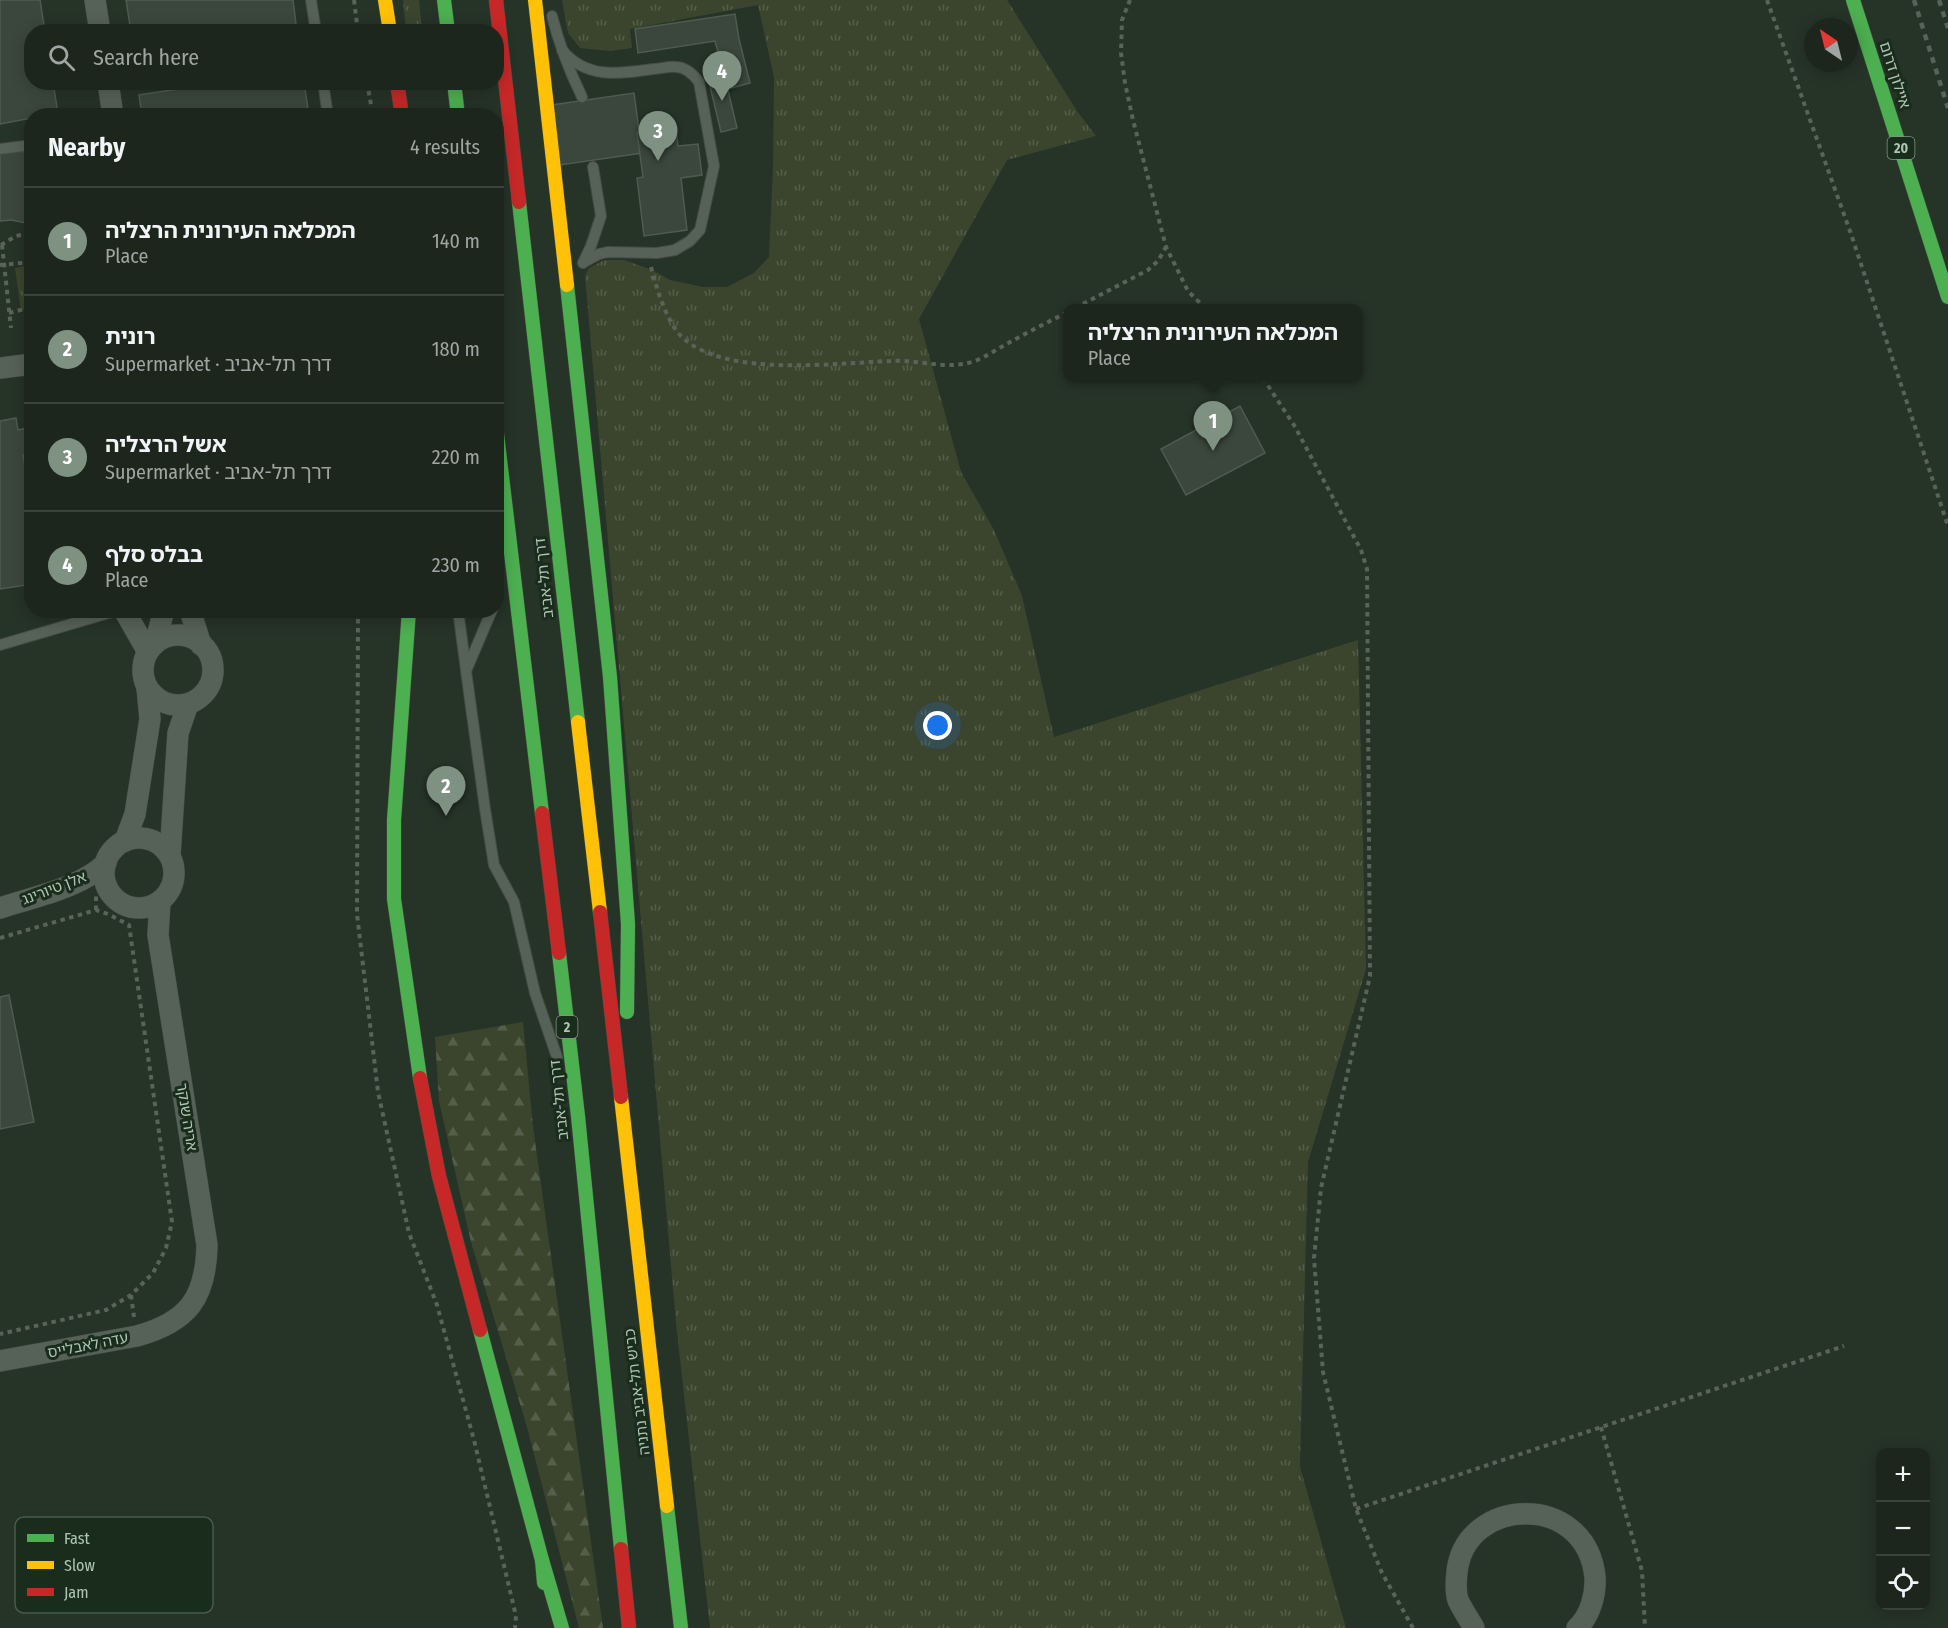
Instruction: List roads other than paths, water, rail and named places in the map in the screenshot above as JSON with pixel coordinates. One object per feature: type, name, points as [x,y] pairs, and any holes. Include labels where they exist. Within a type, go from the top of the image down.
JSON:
[{"type":"main road","points":[[385,0],[389,24]]},
{"type":"main road","points":[[444,0],[447,24]]},
{"type":"main road","name":"דרך תל-אביב","points":[[496,0],[499,24]]},
{"type":"main road","points":[[535,0],[610,677],[628,924],[626,1152]]},
{"type":"main road","name":"איילון דרום","points":[[1853,0],[1948,297]]},
{"type":"main road","name":"דרך תל-אביב","points":[[504,71],[626,1152]]},
{"type":"main road","points":[[398,90],[401,108]]},
{"type":"main road","points":[[455,90],[457,108]]},
{"type":"main road","name":"דרך תל-אביב","points":[[504,493],[578,1116],[629,1628]]},
{"type":"main road","points":[[409,618],[394,820],[394,899],[418,1068],[439,1176],[562,1628]]},
{"type":"main road","name":"כביש תל-אביב נתניה","points":[[626,1152],[681,1628]]},
{"type":"main road","points":[[542,1560],[548,1628]]},
{"type":"street","points":[[94,0],[98,24]]},
{"type":"street","points":[[109,90],[112,108]]},
{"type":"street","points":[[0,368],[24,365]]},
{"type":"street","points":[[127,618],[151,648]]},
{"type":"street","points":[[125,841],[135,814],[150,719],[147,688],[142,670],[161,618]]},
{"type":"street","points":[[194,618],[201,645]]},
{"type":"street","points":[[396,618],[406,659]]},
{"type":"street","points":[[147,688],[153,695],[169,704],[189,704],[206,692],[213,673],[208,652],[193,639],[173,635],[151,648]]},
{"type":"street","points":[[170,855],[155,841],[145,838],[125,841],[116,846],[106,863],[105,882],[108,890],[122,904],[140,908],[150,907],[160,902],[172,885],[175,875],[170,855],[178,733],[189,704]]},
{"type":"street","name":"אלן טיורינג","points":[[0,908],[52,892],[97,872],[106,863]]},
{"type":"street","name":"אריה שנקר","points":[[160,902],[158,935],[207,1245],[207,1263],[200,1293],[173,1321]]},
{"type":"street","name":"עדה לאבלייס","points":[[0,1361],[137,1336],[158,1330],[173,1321]]},
{"type":"street","points":[[1473,1628],[1457,1599],[1458,1566],[1465,1548],[1476,1533],[1494,1520],[1516,1513],[1535,1513],[1554,1518],[1571,1529],[1585,1545],[1593,1564],[1595,1585],[1592,1605],[1580,1626]]},
{"type":"lane","points":[[311,0],[315,24]]},
{"type":"lane","points":[[549,5],[562,50],[582,97]]},
{"type":"lane","points":[[562,50],[572,63],[585,69],[608,72],[676,66],[691,72],[699,82],[714,166],[700,230],[690,242],[675,250],[657,253],[608,252],[584,262]]},
{"type":"lane","points":[[324,90],[327,108]]},
{"type":"lane","points":[[0,149],[24,146]]},
{"type":"lane","points":[[581,280],[581,268],[601,216],[593,167]]},
{"type":"lane","points":[[586,350],[595,526]]},
{"type":"lane","points":[[0,645],[93,618]]},
{"type":"lane","points":[[459,618],[494,865],[514,902],[535,993],[578,1116]]},
{"type":"lane","points":[[466,671],[489,618]]},
{"type":"railway","points":[[1914,0],[1948,108]]},
{"type":"railway","points":[[1939,0],[1948,28]]},
{"type":"place","name":"בבלס סלף","points":[[722,101]]},
{"type":"place","name":"אשל הרצליה","points":[[658,161]]},
{"type":"place","name":"המכלאה העירונית הרצליה","points":[[1213,451]]},
{"type":"place","name":"רונית","points":[[446,816]]}]
